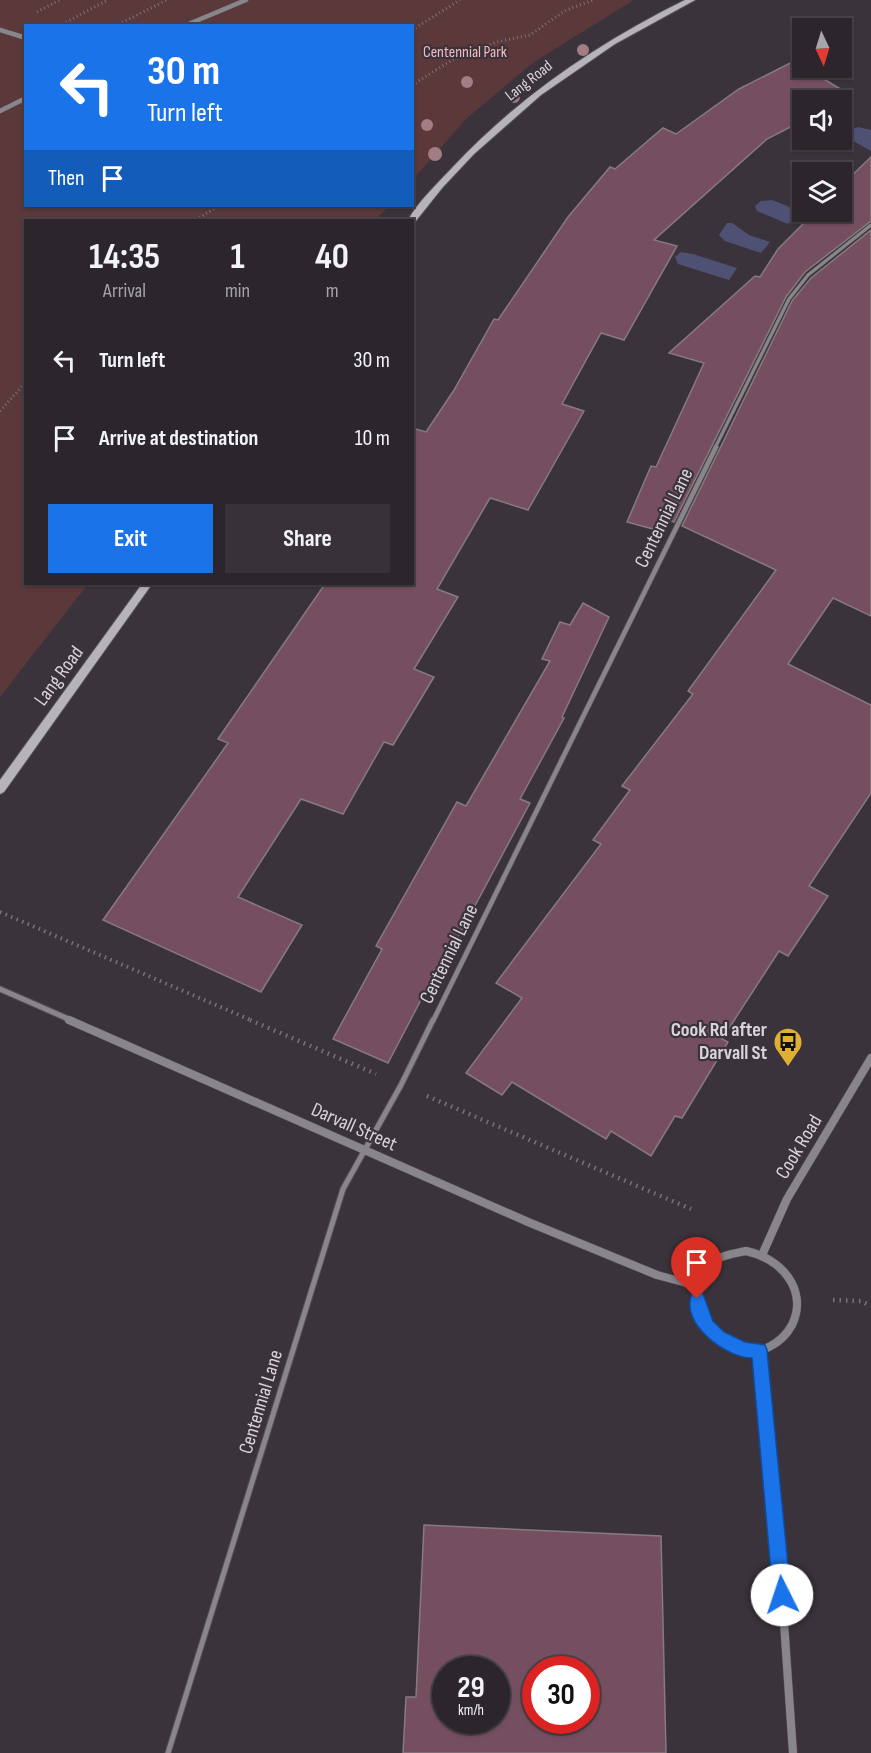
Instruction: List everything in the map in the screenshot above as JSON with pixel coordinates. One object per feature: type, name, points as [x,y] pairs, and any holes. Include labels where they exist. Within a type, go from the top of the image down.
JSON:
[{"type":"street","points":[[189,24],[246,0]]},
{"type":"street","name":"Lang Road","points":[[413,219],[428,198],[458,166],[527,102],[612,42],[691,0]]},
{"type":"street","points":[[0,30],[24,37]]},
{"type":"street","points":[[0,111],[24,99]]},
{"type":"street","name":"Lang Road","points":[[0,789],[146,585]]},
{"type":"street","name":"Darvall Street","points":[[0,989],[528,1222],[646,1271],[698,1286]]},
{"type":"street","name":"Cook Road","points":[[762,1254],[788,1199],[871,1058]]},
{"type":"street","points":[[746,1251],[762,1254],[776,1263],[788,1276],[795,1290],[798,1307],[795,1322],[787,1335],[775,1345],[759,1350],[745,1350],[731,1345],[707,1327],[700,1314],[697,1299],[698,1286],[704,1271],[715,1259],[729,1252],[746,1251]]},
{"type":"street","points":[[759,1350],[779,1550],[793,1753]]},
{"type":"lane","name":"Centennial Lane","points":[[168,1753],[343,1189],[401,1085],[789,299],[808,275],[871,225]]},
{"type":"path","points":[[63,24],[108,0]]},
{"type":"path","points":[[119,24],[167,0]]},
{"type":"path","points":[[414,29],[460,0]]},
{"type":"path","points":[[414,84],[452,60],[497,42],[530,35],[566,10],[594,0]]},
{"type":"path","points":[[198,219],[216,207]]},
{"type":"path","points":[[0,411],[24,384]]},
{"type":"path","points":[[0,912],[691,1209]]},
{"type":"path","points":[[833,1300],[861,1301],[871,1306]]},
{"type":"green space","name":"Centennial Park","points":[[0,0],[634,0],[534,62],[467,118],[414,178],[414,24],[24,24],[24,207],[388,207],[376,219],[24,219],[24,585],[87,585],[0,697]]},
{"type":"water","points":[[858,127],[871,130],[871,151],[852,140],[852,129]]},
{"type":"water","points":[[772,200],[792,208],[792,220],[788,224],[757,211],[755,206],[761,201]]},
{"type":"water","points":[[727,223],[732,223],[749,235],[770,242],[761,253],[725,241],[719,235]]},
{"type":"water","points":[[681,252],[737,268],[729,280],[678,264],[675,257]]},
{"type":"building","points":[[792,62],[792,78],[822,78],[842,90],[792,90],[792,126],[767,139],[654,240],[677,246],[624,340],[601,333],[562,404],[584,411],[528,510],[490,498],[437,589],[458,597],[414,669],[434,677],[393,745],[384,742],[343,814],[301,799],[238,897],[302,925],[261,992],[103,920],[228,743],[218,739],[324,585],[414,585],[414,429],[426,432],[454,390],[494,319],[498,320],[568,217],[610,167],[615,169],[663,128],[676,134],[739,89]]},
{"type":"building","points":[[871,157],[871,221],[805,272],[786,297],[674,522],[669,520],[664,532],[627,522],[651,466],[656,467],[704,363],[669,353],[755,276],[760,277],[778,249],[805,222],[852,222],[852,175]]},
{"type":"building","points":[[871,230],[871,616],[833,598],[788,664],[871,705],[871,793],[809,886],[828,896],[788,956],[779,951],[722,1039],[728,1042],[682,1118],[675,1116],[651,1156],[611,1131],[606,1139],[512,1082],[502,1095],[466,1073],[522,998],[496,983],[601,844],[593,840],[630,790],[622,786],[693,694],[688,691],[776,570],[682,526],[792,301],[811,278]]},
{"type":"building","points":[[583,603],[609,617],[562,717],[564,718],[520,799],[530,803],[448,956],[445,954],[388,1063],[333,1039],[382,949],[376,946],[457,802],[466,806],[550,661],[542,659],[560,622],[570,625]]},
{"type":"building","points":[[424,1525],[661,1536],[666,1753],[403,1753],[406,1697],[416,1697]]},
{"type":"place","name":"Cook Rd after Darvall St","points":[[788,1068]]},
{"type":"route","points":[[697,1299],[700,1314],[707,1327],[718,1337],[745,1350],[759,1350],[765,1389],[782,1595]]}]
